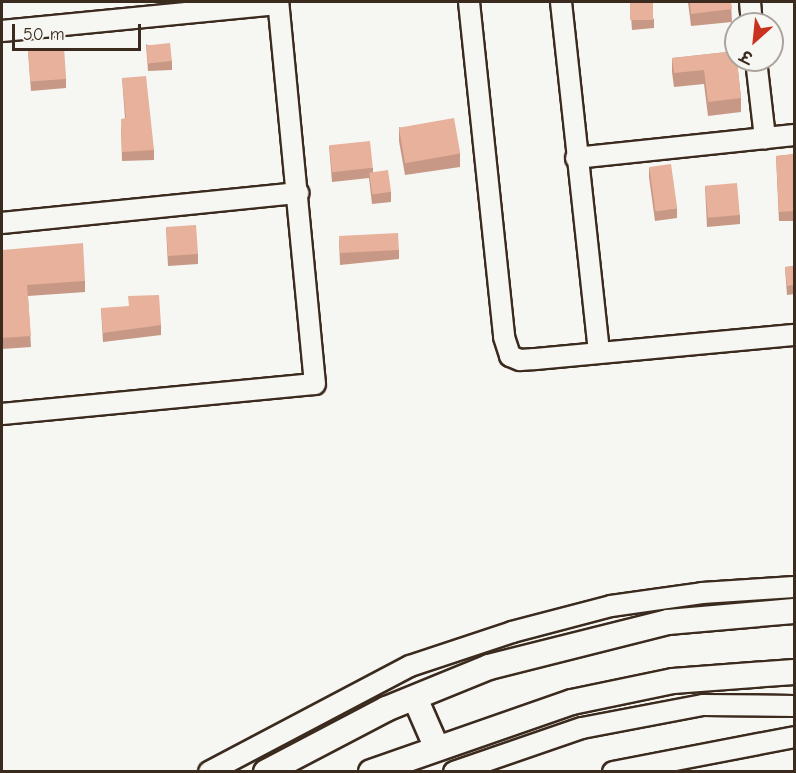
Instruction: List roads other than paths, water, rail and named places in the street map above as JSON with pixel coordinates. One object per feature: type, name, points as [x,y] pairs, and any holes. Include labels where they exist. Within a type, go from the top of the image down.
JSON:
[{"type":"street","points":[[469,2],[504,337],[510,356],[520,360],[795,335]]},
{"type":"street","points":[[561,2],[576,158],[599,352]]},
{"type":"street","points":[[2,31],[278,3],[315,384],[2,414]]},
{"type":"street","points":[[757,72],[765,138]]},
{"type":"street","points":[[576,158],[795,135]]},
{"type":"street","points":[[2,222],[298,193]]},
{"type":"street","points":[[266,771],[386,709],[489,667],[587,640],[748,602],[795,587]]},
{"type":"street","points":[[209,771],[410,666],[512,632],[611,606],[748,602],[795,612]]},
{"type":"street","points":[[371,771],[426,757],[572,702],[655,683],[795,672]]},
{"type":"street","points":[[415,699],[426,757]]},
{"type":"street","points":[[454,771],[582,728],[703,705],[795,706]]},
{"type":"street","points":[[613,771],[795,737]]}]
